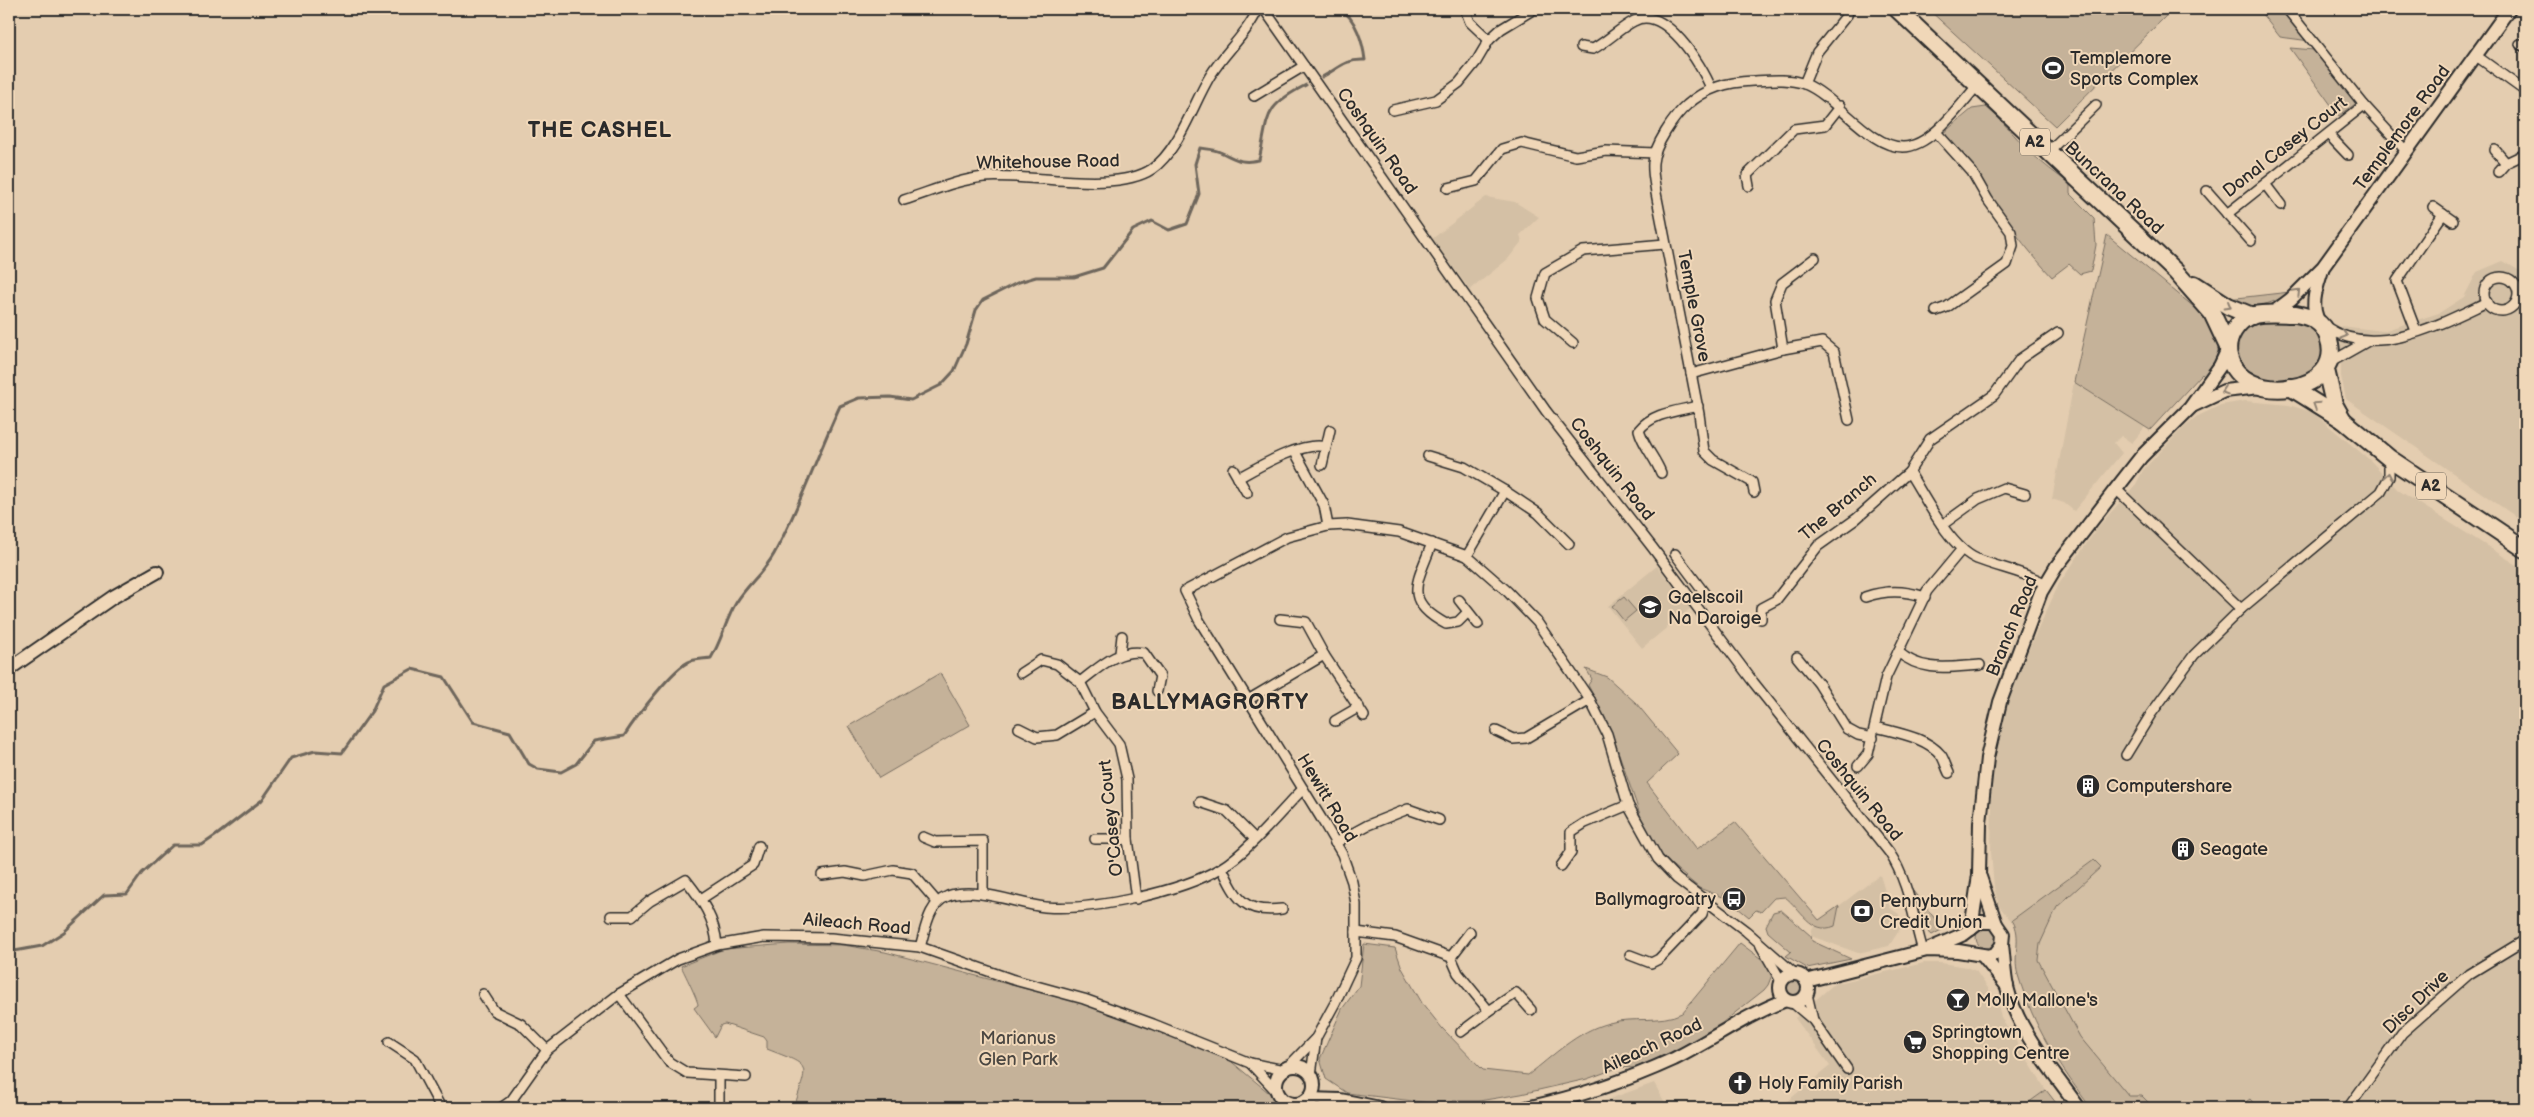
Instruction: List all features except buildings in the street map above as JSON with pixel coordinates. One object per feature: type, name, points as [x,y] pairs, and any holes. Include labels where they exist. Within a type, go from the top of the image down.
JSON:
[{"type":"highway","name":"Buncrana Road","points":[[1897,9],[2047,153],[2176,272],[2212,313],[2227,349]]},
{"type":"highway","name":"Buncrana Road","points":[[2176,272],[2228,306],[2252,316]]},
{"type":"highway","name":"A2","points":[[2252,316],[2296,314],[2320,323],[2330,346],[2327,366],[2334,404],[2343,420]]},
{"type":"highway","points":[[2227,349],[2232,332],[2252,316]]},
{"type":"highway","name":"A2","points":[[2227,349],[2233,370],[2240,378],[2250,384],[2262,387],[2290,387],[2309,384],[2327,366]]},
{"type":"highway","name":"A2","points":[[2290,387],[2343,420],[2389,458],[2525,549]]},
{"type":"main road","name":"Templemore Road","points":[[2270,315],[2291,299],[2323,267],[2509,9]]},
{"type":"main road","name":"Templemore Road","points":[[2320,323],[2315,313],[2314,300],[2323,267]]},
{"type":"main road","name":"Branch Road","points":[[1971,930],[1979,874],[1980,823],[1987,758],[2000,702],[2031,614],[2056,568],[2141,457],[2190,408],[2220,366],[2227,349]]},
{"type":"main road","name":"Branch Road","points":[[2190,408],[2224,391],[2262,387]]},
{"type":"main road","points":[[9,669],[112,597],[157,572]]},
{"type":"main road","name":"Branch Road","points":[[1979,874],[1996,924]]},
{"type":"main road","points":[[1801,977],[1807,994],[1801,1000],[1785,993],[1787,976],[1801,977],[1925,951],[1971,930],[1975,925],[1985,921],[1996,924],[2003,934],[2002,945],[2007,986],[2016,1012],[2035,1045],[2079,1108]]},
{"type":"main road","points":[[1971,930],[1970,945],[2007,986]]},
{"type":"main road","points":[[1925,951],[1981,955],[1995,954],[2002,945]]},
{"type":"main road","name":"Aileach Road","points":[[1526,1108],[1616,1085],[1676,1058],[1758,1011],[1785,993]]},
{"type":"main road","points":[[1340,1100],[1300,1067],[1286,1068],[1276,1079],[1279,1099],[1290,1104],[1340,1100],[1380,1108]]},
{"type":"main road","points":[[1303,1103],[1314,1088],[1312,1077]]},
{"type":"street","name":"Whitehouse Road","points":[[904,200],[954,183],[984,177],[1095,181],[1132,178],[1151,169],[1162,158],[1180,133],[1210,75],[1250,23],[1258,9]]},
{"type":"street","name":"Coshquin Road","points":[[1264,9],[1546,411],[1760,691],[1889,852],[1898,866],[1925,951]]},
{"type":"street","points":[[1465,9],[1470,22],[1489,40]]},
{"type":"street","points":[[1392,110],[1436,100],[1459,83],[1476,62],[1489,40],[1501,29],[1534,9]]},
{"type":"street","points":[[1804,84],[1817,52],[1847,15],[1849,9]]},
{"type":"street","points":[[2288,9],[2364,105],[2406,151]]},
{"type":"street","points":[[1581,47],[1593,49],[1636,20],[1654,20],[1682,40],[1703,68],[1711,88]]},
{"type":"street","points":[[2475,55],[2525,91]]},
{"type":"street","points":[[1254,96],[1304,66]]},
{"type":"street","name":"Temple Grove","points":[[1754,492],[1752,482],[1713,460],[1704,451],[1698,406],[1656,193],[1653,164],[1655,153],[1683,108],[1711,88],[1726,84],[1757,80],[1787,80],[1804,84],[1819,90],[1882,142],[1903,147],[1920,141],[1936,132],[1977,86]]},
{"type":"street","points":[[2047,153],[2096,105]]},
{"type":"street","name":"Donal Casey Court","points":[[2227,214],[2364,105]]},
{"type":"street","points":[[1748,186],[1747,175],[1794,129],[1825,124],[1840,106]]},
{"type":"street","points":[[1936,132],[1972,172],[1988,200],[2011,232],[2013,246],[2007,264],[1947,308],[1936,312]]},
{"type":"street","points":[[2328,134],[2348,155]]},
{"type":"street","points":[[1448,188],[1476,181],[1502,149],[1522,143],[1576,156],[1606,151],[1655,153]]},
{"type":"street","points":[[2495,150],[2506,163]]},
{"type":"street","points":[[2498,172],[2506,163],[2525,154]]},
{"type":"street","points":[[2265,184],[2281,205]]},
{"type":"street","points":[[2207,191],[2251,241]]},
{"type":"street","points":[[2433,207],[2453,220]]},
{"type":"street","points":[[2416,331],[2397,281],[2443,214]]},
{"type":"street","name":"Temple Grove","points":[[1573,343],[1545,319],[1538,298],[1545,273],[1582,250],[1607,247],[1632,248],[1666,244]]},
{"type":"street","points":[[1783,349],[1775,300],[1782,283],[1815,258]]},
{"type":"street","points":[[2320,323],[2336,333],[2368,341],[2390,339],[2416,331],[2487,302]]},
{"type":"street","name":"The Branch","points":[[1762,619],[1761,608],[1776,600],[1818,546],[1856,519],[1909,472],[1930,439],[1994,395],[2020,359],[2058,333]]},
{"type":"street","points":[[2327,366],[2368,341]]},
{"type":"street","name":"Temple Grove","points":[[1691,374],[1783,349],[1822,342],[1834,352],[1849,420]]},
{"type":"street","points":[[1660,473],[1657,461],[1642,440],[1639,430],[1646,422],[1655,418],[1698,406]]},
{"type":"street","points":[[1322,465],[1330,430]]},
{"type":"street","points":[[1238,478],[1272,459],[1315,444],[1326,446]]},
{"type":"street","points":[[1295,452],[1324,505],[1328,526],[1347,526],[1399,532],[1467,556],[1507,591],[1537,622],[1590,700],[1608,734],[1628,805],[1658,859],[1677,878],[1801,977]]},
{"type":"street","points":[[1428,456],[1464,467],[1505,491],[1538,513],[1569,544]]},
{"type":"street","points":[[2126,755],[2151,714],[2194,655],[2241,609],[2381,492],[2389,477],[2389,458]]},
{"type":"street","points":[[1233,469],[1247,493]]},
{"type":"street","points":[[1909,472],[1942,525],[1962,549],[1976,558],[2029,576],[2046,584]]},
{"type":"street","points":[[1942,525],[1978,499],[2004,488],[2025,494]]},
{"type":"street","points":[[2116,489],[2241,609]]},
{"type":"street","points":[[1467,556],[1505,491]]},
{"type":"street","name":"Hewitt Road","points":[[1286,1068],[1316,1038],[1356,958],[1352,882],[1335,843],[1199,620],[1185,591],[1287,537],[1328,526]]},
{"type":"street","points":[[1432,543],[1416,586],[1418,603],[1432,616],[1446,624],[1458,622],[1468,612]]},
{"type":"street","points":[[1858,766],[1868,754],[1876,727],[1886,678],[1898,652],[1924,598],[1962,549]]},
{"type":"street","points":[[1675,554],[1705,594]]},
{"type":"street","points":[[1682,587],[1693,578]]},
{"type":"street","points":[[1865,597],[1883,591],[1909,592],[1924,598]]},
{"type":"street","points":[[1459,600],[1478,624]]},
{"type":"street","points":[[1280,619],[1306,622],[1324,655],[1364,716]]},
{"type":"street","points":[[1120,653],[1122,636]]},
{"type":"street","points":[[1021,673],[1041,660],[1057,664],[1080,682],[1120,653],[1131,650],[1144,653],[1160,676],[1157,691]]},
{"type":"street","points":[[1898,652],[1908,661],[1922,666],[1980,665]]},
{"type":"street","points":[[1248,700],[1324,655]]},
{"type":"street","points":[[1797,657],[1819,684],[1847,729],[1858,735],[1873,738]]},
{"type":"street","name":"O'Casey Court","points":[[1080,682],[1095,712],[1119,744],[1127,778],[1128,839],[1136,899]]},
{"type":"street","points":[[1496,731],[1513,739],[1526,738],[1590,700]]},
{"type":"street","points":[[1336,721],[1359,707]]},
{"type":"street","points":[[1019,728],[1037,737],[1057,736],[1095,712]]},
{"type":"street","points":[[1876,727],[1918,739],[1931,747],[1941,756],[1949,773]]},
{"type":"street","points":[[920,947],[931,911],[937,902],[956,895],[983,894],[1046,907],[1136,899],[1177,886],[1222,868],[1255,839],[1303,789]]},
{"type":"street","points":[[1200,802],[1227,812],[1255,839]]},
{"type":"street","points":[[1561,866],[1570,852],[1570,832],[1585,823],[1628,805]]},
{"type":"street","points":[[1335,843],[1368,825],[1408,809],[1439,820]]},
{"type":"street","points":[[923,837],[935,842],[983,841],[983,894]]},
{"type":"street","points":[[1095,839],[1128,839]]},
{"type":"street","points":[[701,899],[753,865],[759,846]]},
{"type":"street","points":[[1222,868],[1233,890],[1249,908],[1267,911],[1282,909]]},
{"type":"street","points":[[822,875],[845,872],[865,876],[893,870],[912,873],[937,902]]},
{"type":"street","points":[[611,916],[632,916],[650,901],[686,880],[701,899],[716,926],[717,945]]},
{"type":"street","points":[[1630,955],[1651,963],[1659,959],[1702,914],[1706,901]]},
{"type":"street","points":[[1356,932],[1395,937],[1451,958],[1458,973],[1489,1011]]},
{"type":"street","points":[[1451,958],[1470,932]]},
{"type":"street","name":"Aileach Road","points":[[501,1108],[511,1100],[546,1050],[619,994],[678,959],[717,945],[757,937],[793,936],[920,947],[1011,979],[1084,999],[1250,1063],[1286,1068]]},
{"type":"street","name":"Disc Drive","points":[[2348,1108],[2402,1033],[2469,974],[2525,940]]},
{"type":"street","points":[[1760,944],[1785,993],[1813,1020],[1847,1069]]},
{"type":"street","points":[[1461,1032],[1516,993],[1531,1010]]},
{"type":"street","points":[[483,994],[494,1011],[521,1024],[546,1050]]},
{"type":"street","points":[[619,994],[669,1062],[687,1073],[718,1077],[746,1077]]},
{"type":"street","points":[[1807,994],[1813,1020]]},
{"type":"street","name":"Hewitt Road","points":[[1312,1077],[1316,1038]]},
{"type":"street","points":[[389,1042],[415,1059],[441,1108]]},
{"type":"street","name":"Aileach Road","points":[[1250,1063],[1279,1099]]},
{"type":"street","points":[[718,1077],[719,1108]]},
{"type":"street","points":[[511,1100],[518,1108]]},
{"type":"shaded area","points":[[1486,197],[1515,202],[1539,217],[1520,235],[1522,241],[1508,259],[1470,290],[1432,239]]},
{"type":"shaded area","points":[[2503,261],[2525,274],[2525,523],[2346,399],[2341,376],[2341,326],[2383,331],[2439,313],[2464,297],[2477,272]]},
{"type":"shaded area","points":[[2074,382],[2145,427],[2132,443],[2121,436],[2114,443],[2122,453],[2074,511],[2064,503],[2052,499]]},
{"type":"shaded area","points":[[2245,401],[2289,405],[2312,412],[2371,461],[2398,490],[2525,570],[2525,1108],[2091,1108],[2045,1042],[2033,1015],[2017,974],[2018,929],[1999,906],[1994,887],[1991,852],[1992,807],[1988,807],[1994,756],[2009,692],[2059,584],[2098,527],[2136,484],[2143,470],[2181,430],[2200,415],[2221,405]]},
{"type":"shaded area","name":"Gaelscoil Na Daroige","points":[[1657,566],[1691,608],[1642,648],[1608,606]]},
{"type":"shaded area","points":[[1880,875],[1890,908],[1899,914],[1900,929],[1889,946],[1858,953],[1811,936],[1812,929],[1819,921]]},
{"type":"shaded area","name":"Springtown Shopping Centre","points":[[1924,963],[1941,963],[1966,967],[1976,971],[1997,1001],[2001,1017],[2046,1090],[2021,1108],[1779,1108],[1830,1066],[1795,1018],[1834,984]]},
{"type":"shaded area","points":[[1654,1083],[1668,1108],[1584,1108]]},
{"type":"green space","name":"Templemore Sports Complex","points":[[1928,9],[2173,9],[2055,126]]},
{"type":"green space","points":[[2258,9],[2282,9],[2310,41],[2280,37]]},
{"type":"green space","points":[[2290,48],[2314,50],[2358,102],[2339,116]]},
{"type":"green space","points":[[1986,107],[2030,152],[2070,184],[2070,194],[2094,218],[2096,245],[2091,271],[2080,274],[2069,264],[2052,277],[2010,226],[1969,161],[1946,137],[1947,130],[1972,109]]},
{"type":"green space","points":[[2107,235],[2206,317],[2217,339],[2216,361],[2205,377],[2202,374],[2150,430],[2074,382]]},
{"type":"green space","points":[[2290,292],[2267,304],[2251,306],[2228,299]]},
{"type":"green space","points":[[2300,320],[2313,325],[2324,343],[2321,365],[2307,376],[2295,379],[2269,379],[2252,374],[2240,365],[2237,359],[2236,346],[2241,333],[2251,324],[2262,321]]},
{"type":"green space","points":[[1624,597],[1636,611],[1624,621],[1612,606]]},
{"type":"green space","points":[[1586,669],[1607,677],[1636,703],[1678,754],[1647,783],[1697,849],[1735,822],[1819,920],[1839,906],[1835,926],[1827,928],[1813,924],[1785,897],[1774,898],[1761,912],[1756,910],[1749,917],[1738,908],[1738,898],[1724,893],[1723,897],[1699,888],[1673,866],[1668,866],[1643,823],[1610,728],[1588,685],[1592,679]]},
{"type":"green space","points":[[940,673],[970,725],[879,778],[849,726]]},
{"type":"green space","points":[[2094,860],[2101,867],[2057,907],[2040,944],[2038,960],[2080,1037],[2129,1096],[2142,1096],[2154,1108],[2091,1108],[2058,1061],[2039,1029],[2024,994],[2016,968],[2017,933],[2012,920]]},
{"type":"green space","points":[[1913,891],[1943,929],[1932,935],[1923,927]]},
{"type":"green space","points":[[1781,910],[1811,936],[1812,941],[1851,959],[1807,968],[1786,956],[1791,952],[1768,932],[1766,926],[1773,912]]},
{"type":"green space","points":[[1986,928],[1993,931],[1996,938],[1993,945],[1986,948],[1979,945],[1976,938],[1979,931]]},
{"type":"green space","points":[[1740,943],[1764,961],[1772,975],[1764,990],[1722,1023],[1680,1048],[1635,1068],[1620,1067],[1587,1079],[1521,1094],[1479,1101],[1453,1101],[1446,1105],[1347,1093],[1326,1079],[1320,1059],[1342,1009],[1359,986],[1364,944],[1395,948],[1402,968],[1422,1003],[1442,1028],[1483,1070],[1528,1075],[1576,1038],[1597,1027],[1618,1021],[1665,1018],[1682,1013]]},
{"type":"green space","name":"Marianus Glen Park","points":[[789,944],[843,945],[885,952],[1084,1004],[1152,1025],[1227,1058],[1274,1097],[1272,1108],[794,1108],[804,1074],[803,1068],[793,1059],[767,1049],[767,1041],[764,1037],[725,1024],[721,1025],[715,1037],[694,1008],[698,1005],[681,966],[724,949]]},
{"type":"green space","points":[[1794,978],[1801,981],[1804,988],[1801,995],[1794,998],[1787,995],[1784,988],[1787,981]]},
{"type":"green space","points":[[2046,1090],[2060,1108],[2021,1108]]},
{"type":"green space","points":[[2250,1099],[2258,1108],[2237,1108]]},
{"type":"waterway","points":[[1322,77],[1352,61],[1365,60],[1358,31],[1346,13],[1340,9]]},
{"type":"waterway","points":[[9,952],[42,946],[64,932],[104,895],[127,894],[142,873],[173,845],[202,845],[218,834],[262,800],[291,758],[315,751],[342,753],[372,711],[384,684],[412,669],[444,677],[473,722],[510,732],[529,764],[538,769],[561,772],[576,764],[594,741],[624,736],[655,694],[675,672],[691,661],[711,658],[736,603],[774,554],[840,406],[859,398],[890,397],[911,400],[941,385],[954,371],[966,344],[976,310],[983,300],[1019,282],[1036,277],[1074,277],[1103,268],[1133,230],[1152,221],[1169,230],[1187,224],[1199,194],[1195,164],[1200,148],[1218,151],[1243,161],[1259,160],[1267,123],[1274,107],[1306,85]]},
{"type":"place","name":"Templemore Sports Complex","points":[[2053,68]]},
{"type":"place","name":"Gaelscoil Na Daroige","points":[[1650,607]]},
{"type":"place","name":"Computershare","points":[[2088,786]]},
{"type":"place","name":"Seagate","points":[[2183,849]]},
{"type":"place","name":"Ballymagroatry","points":[[1734,899]]},
{"type":"place","name":"Pennyburn Credit Union","points":[[1862,911]]},
{"type":"place","name":"Molly Mallone's","points":[[1958,1000]]},
{"type":"place","name":"Springtown Shopping Centre","points":[[1915,1042]]},
{"type":"place","name":"Holy Family Parish","points":[[1740,1083]]},
{"type":"district","name":"THE CASHEL","points":[[600,130]]},
{"type":"district","name":"BALLYMAGRORTY","points":[[1210,702]]}]
